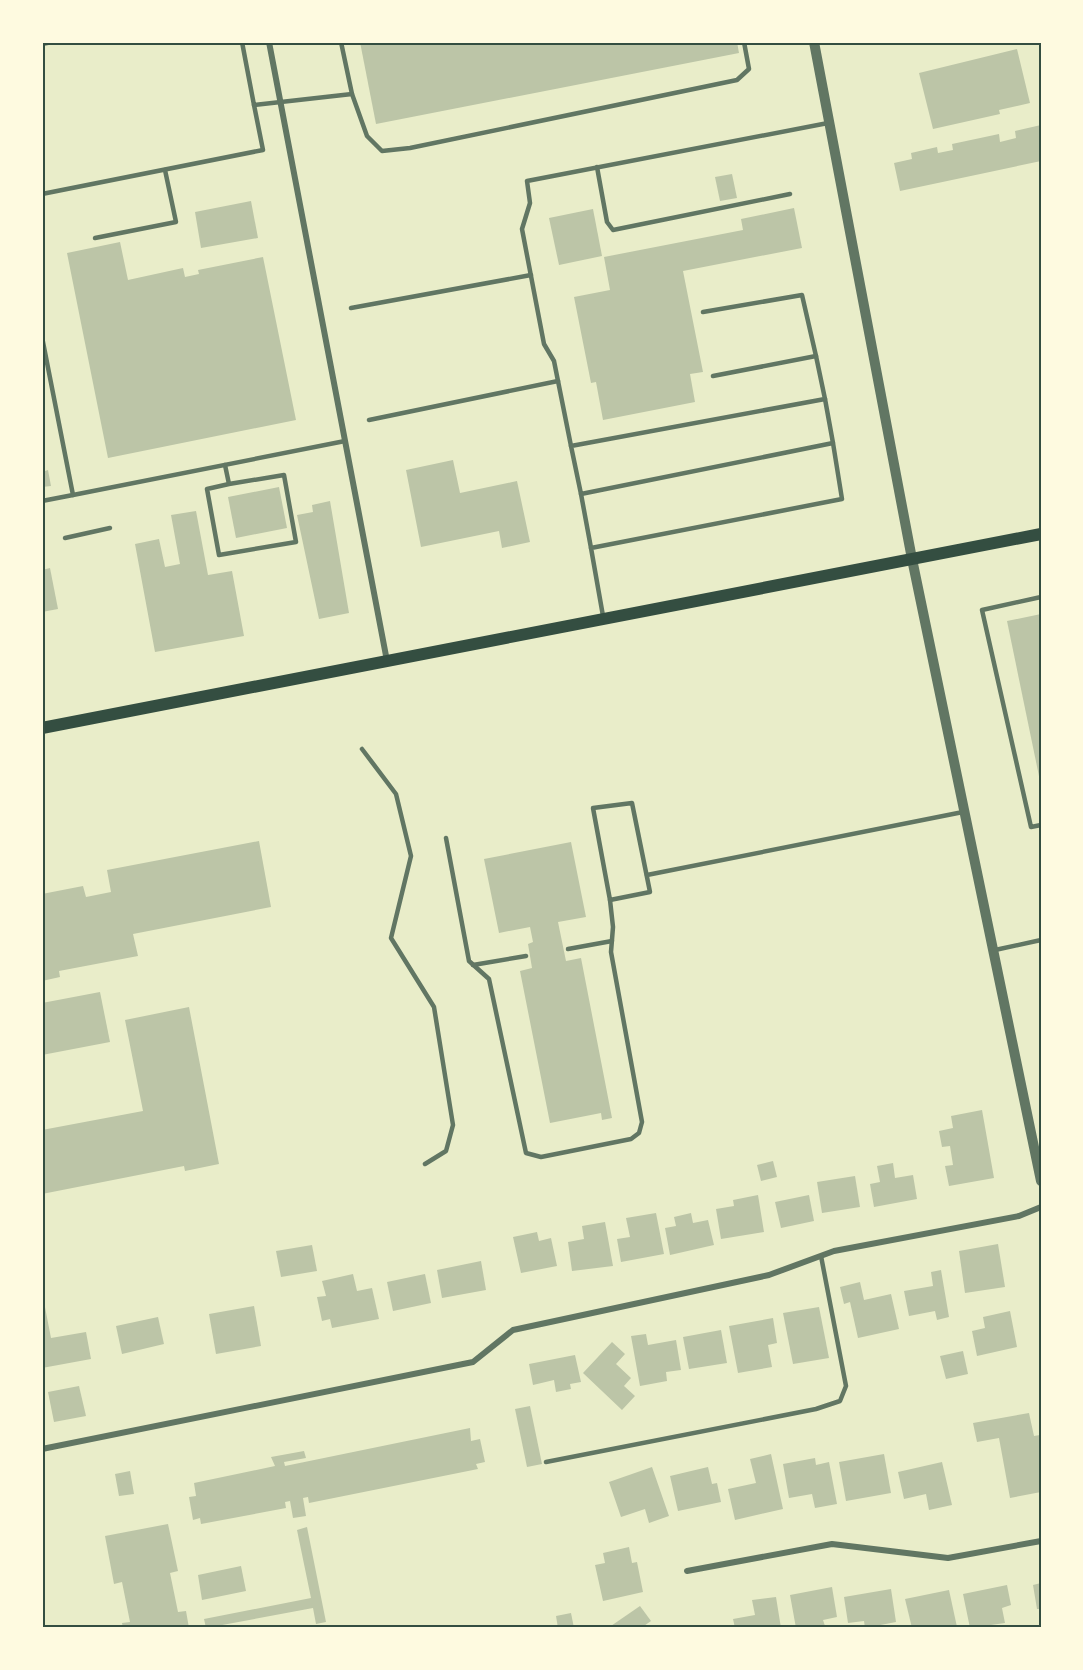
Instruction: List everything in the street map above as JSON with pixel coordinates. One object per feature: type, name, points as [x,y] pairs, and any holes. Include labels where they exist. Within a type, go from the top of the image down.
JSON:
[{"type":"main road","points":[[42,728],[1041,534]]},
{"type":"street","points":[[269,42],[387,661]]},
{"type":"street","points":[[814,42],[912,559],[995,950],[1041,1181]]},
{"type":"street","points":[[42,1449],[473,1362],[513,1330],[769,1275],[821,1256],[1019,1216],[1041,1208]]},
{"type":"street","points":[[687,1571],[832,1544],[948,1558],[1041,1541]]},
{"type":"lane","points":[[42,44],[52,42]]},
{"type":"lane","points":[[42,194],[263,150],[242,42]]},
{"type":"lane","points":[[341,42],[352,94],[366,136],[382,151],[410,148],[737,80],[749,69],[744,43],[752,42]]},
{"type":"lane","points":[[254,105],[280,100],[352,94]]},
{"type":"lane","points":[[603,619],[554,361],[544,345],[522,229],[530,203],[527,181],[829,122]]},
{"type":"lane","points":[[597,167],[607,222],[613,231],[790,194]]},
{"type":"lane","points":[[95,238],[176,222],[165,170]]},
{"type":"lane","points":[[351,308],[531,275]]},
{"type":"lane","points":[[591,548],[842,499],[805,301],[799,294],[703,312]]},
{"type":"lane","points":[[42,337],[73,495]]},
{"type":"lane","points":[[713,376],[816,356]]},
{"type":"lane","points":[[369,420],[558,381]]},
{"type":"lane","points":[[571,446],[825,399]]},
{"type":"lane","points":[[42,501],[345,441]]},
{"type":"lane","points":[[581,494],[833,443]]},
{"type":"lane","points":[[225,465],[229,484]]},
{"type":"lane","points":[[284,475],[296,542],[219,555],[207,489],[229,484],[284,475]]},
{"type":"lane","points":[[65,538],[110,528]]},
{"type":"lane","points":[[1041,597],[982,610],[1031,827],[1041,825]]},
{"type":"lane","points":[[362,749],[396,794],[411,856],[391,939],[434,1006],[453,1125],[446,1151],[425,1164]]},
{"type":"lane","points":[[446,838],[469,961],[489,979],[526,1153],[541,1157],[631,1139],[639,1133],[642,1122],[611,952],[610,900],[593,808],[632,802],[650,892],[610,900]]},
{"type":"lane","points":[[647,875],[965,811]]},
{"type":"lane","points":[[995,950],[1041,940]]},
{"type":"lane","points":[[568,949],[612,941]]},
{"type":"lane","points":[[473,965],[526,956]]},
{"type":"lane","points":[[546,1462],[816,1409],[840,1401],[846,1386],[821,1256]]},
{"type":"building","points":[[360,42],[737,42],[739,53],[376,124]]},
{"type":"building","points":[[1017,49],[1030,103],[999,110],[1000,114],[933,129],[919,73]]},
{"type":"building","points":[[1041,125],[1041,161],[900,191],[894,163],[912,159],[911,153],[937,147],[938,153],[953,150],[952,144],[999,134],[1000,142],[1016,138],[1015,131]]},
{"type":"building","points":[[732,174],[737,198],[720,201],[715,177]]},
{"type":"building","points":[[251,201],[258,238],[201,248],[195,212]]},
{"type":"building","points":[[794,208],[802,248],[683,271],[703,372],[690,374],[695,402],[603,420],[596,382],[591,383],[574,297],[610,290],[604,257],[743,230],[741,219]]},
{"type":"building","points":[[593,209],[602,256],[559,265],[549,218]]},
{"type":"building","points":[[120,242],[128,280],[183,268],[185,277],[199,274],[198,270],[263,257],[296,420],[108,458],[67,253]]},
{"type":"building","points":[[453,460],[460,493],[517,481],[530,542],[502,548],[499,531],[421,547],[406,470]]},
{"type":"building","points":[[48,470],[51,486],[42,487],[42,472]]},
{"type":"building","points":[[279,487],[287,528],[236,538],[228,497]]},
{"type":"building","points":[[330,501],[349,613],[319,619],[297,515],[313,512],[312,505]]},
{"type":"building","points":[[196,511],[208,575],[232,571],[244,636],[155,652],[135,544],[159,539],[165,567],[180,564],[171,515]]},
{"type":"building","points":[[50,568],[58,609],[42,612],[42,570]]},
{"type":"building","points":[[1041,614],[1041,781],[1040,781],[1007,621]]},
{"type":"building","points":[[259,841],[271,907],[133,934],[138,956],[59,971],[60,977],[42,981],[42,894],[83,886],[86,897],[111,892],[107,870]]},
{"type":"building","points":[[571,842],[586,917],[558,922],[566,961],[581,958],[612,1118],[602,1120],[601,1113],[550,1123],[520,971],[532,968],[528,944],[533,942],[530,927],[499,933],[484,859]]},
{"type":"building","points":[[100,992],[110,1042],[42,1055],[42,1003]]},
{"type":"building","points":[[189,1007],[219,1164],[185,1171],[184,1166],[42,1194],[42,1130],[143,1111],[125,1020]]},
{"type":"building","points":[[982,1110],[994,1178],[949,1186],[945,1166],[953,1165],[950,1146],[942,1147],[939,1131],[953,1128],[951,1116]]},
{"type":"building","points":[[773,1161],[777,1177],[761,1181],[757,1165]]},
{"type":"building","points":[[893,1163],[895,1178],[913,1175],[917,1199],[874,1207],[870,1184],[880,1182],[877,1166]]},
{"type":"building","points":[[855,1176],[860,1207],[822,1213],[817,1182]]},
{"type":"building","points":[[758,1195],[764,1232],[721,1239],[716,1209],[734,1206],[733,1200]]},
{"type":"building","points":[[809,1195],[814,1221],[781,1228],[775,1202]]},
{"type":"building","points":[[656,1213],[664,1254],[621,1262],[617,1239],[630,1237],[626,1218]]},
{"type":"building","points":[[691,1213],[693,1223],[708,1220],[714,1245],[670,1255],[665,1228],[676,1226],[674,1217]]},
{"type":"building","points":[[605,1222],[613,1266],[572,1271],[568,1242],[584,1239],[582,1226]]},
{"type":"building","points":[[537,1232],[539,1241],[551,1238],[557,1266],[521,1273],[513,1237]]},
{"type":"building","points":[[998,1244],[1005,1287],[965,1293],[959,1251]]},
{"type":"building","points":[[312,1245],[317,1271],[281,1277],[276,1251]]},
{"type":"building","points":[[481,1261],[486,1290],[442,1298],[437,1270]]},
{"type":"building","points":[[941,1270],[949,1317],[937,1320],[935,1311],[909,1316],[904,1291],[933,1286],[931,1272]]},
{"type":"building","points":[[353,1274],[357,1291],[372,1288],[379,1319],[332,1328],[330,1319],[322,1321],[317,1297],[326,1296],[322,1281]]},
{"type":"building","points":[[425,1274],[431,1303],[393,1311],[387,1282]]},
{"type":"building","points":[[860,1282],[864,1300],[891,1294],[899,1329],[858,1338],[850,1302],[844,1304],[840,1287]]},
{"type":"building","points":[[42,1302],[44,1302],[51,1338],[86,1332],[91,1359],[42,1368]]},
{"type":"building","points":[[254,1306],[261,1346],[216,1354],[209,1314]]},
{"type":"building","points":[[819,1307],[829,1358],[793,1364],[783,1313]]},
{"type":"building","points":[[1010,1311],[1017,1347],[977,1356],[972,1331],[985,1328],[983,1317]]},
{"type":"building","points":[[158,1317],[164,1344],[122,1354],[116,1326]]},
{"type":"building","points":[[773,1318],[777,1343],[768,1345],[772,1367],[738,1373],[729,1326]]},
{"type":"building","points":[[721,1330],[727,1363],[689,1369],[683,1337]]},
{"type":"building","points":[[646,1334],[648,1345],[676,1340],[681,1370],[666,1372],[667,1381],[640,1386],[631,1336]]},
{"type":"building","points":[[612,1342],[625,1354],[616,1364],[631,1378],[624,1386],[635,1396],[622,1410],[583,1373]]},
{"type":"building","points":[[963,1351],[968,1374],[946,1379],[940,1356]]},
{"type":"building","points":[[575,1355],[581,1382],[570,1384],[571,1389],[556,1392],[554,1380],[533,1385],[529,1364]]},
{"type":"building","points":[[79,1386],[86,1416],[54,1422],[48,1392]]},
{"type":"building","points":[[530,1406],[542,1464],[527,1467],[515,1409]]},
{"type":"building","points":[[1029,1413],[1034,1436],[1040,1435],[1041,1438],[1041,1492],[1010,1498],[999,1438],[977,1442],[973,1423]]},
{"type":"building","points":[[470,1428],[471,1441],[480,1439],[485,1462],[476,1464],[478,1469],[309,1503],[308,1497],[303,1498],[306,1516],[293,1518],[290,1501],[285,1502],[286,1508],[201,1524],[200,1518],[193,1520],[189,1497],[196,1496],[194,1483],[275,1466],[271,1457],[304,1451],[306,1458],[284,1462],[285,1466]]},
{"type":"building","points":[[771,1454],[783,1509],[735,1520],[728,1489],[756,1483],[750,1459]]},
{"type":"building","points":[[884,1454],[891,1493],[846,1501],[839,1462]]},
{"type":"building","points":[[815,1458],[816,1465],[829,1462],[837,1504],[815,1508],[812,1494],[789,1498],[783,1464]]},
{"type":"building","points":[[942,1462],[952,1505],[929,1510],[926,1494],[904,1499],[898,1472]]},
{"type":"building","points":[[652,1467],[669,1516],[649,1523],[645,1509],[621,1517],[609,1482]]},
{"type":"building","points":[[708,1467],[712,1484],[717,1483],[721,1502],[678,1511],[670,1476]]},
{"type":"building","points":[[130,1471],[134,1494],[119,1496],[115,1474]]},
{"type":"building","points":[[168,1524],[178,1571],[170,1573],[178,1612],[186,1611],[189,1628],[123,1628],[122,1623],[130,1622],[122,1582],[114,1584],[105,1536]]},
{"type":"building","points":[[307,1527],[326,1622],[316,1624],[313,1608],[206,1628],[204,1619],[311,1598],[297,1530]]},
{"type":"building","points":[[629,1547],[632,1563],[637,1562],[643,1592],[603,1601],[595,1565],[605,1563],[603,1553]]},
{"type":"building","points":[[241,1566],[246,1591],[202,1600],[198,1575]]},
{"type":"building","points":[[1041,1583],[1041,1609],[1037,1609],[1033,1585]]},
{"type":"building","points":[[1007,1585],[1011,1605],[1002,1608],[1005,1623],[970,1628],[963,1594]]},
{"type":"building","points":[[832,1587],[837,1617],[823,1620],[825,1626],[796,1628],[790,1595]]},
{"type":"building","points":[[891,1589],[896,1622],[865,1628],[864,1621],[848,1623],[844,1597]]},
{"type":"building","points":[[949,1590],[957,1627],[912,1628],[905,1599]]},
{"type":"building","points":[[776,1597],[781,1628],[735,1628],[733,1619],[755,1615],[752,1600]]},
{"type":"building","points":[[640,1606],[651,1621],[641,1628],[608,1628]]},
{"type":"building","points":[[571,1613],[574,1628],[558,1628],[556,1616]]}]
